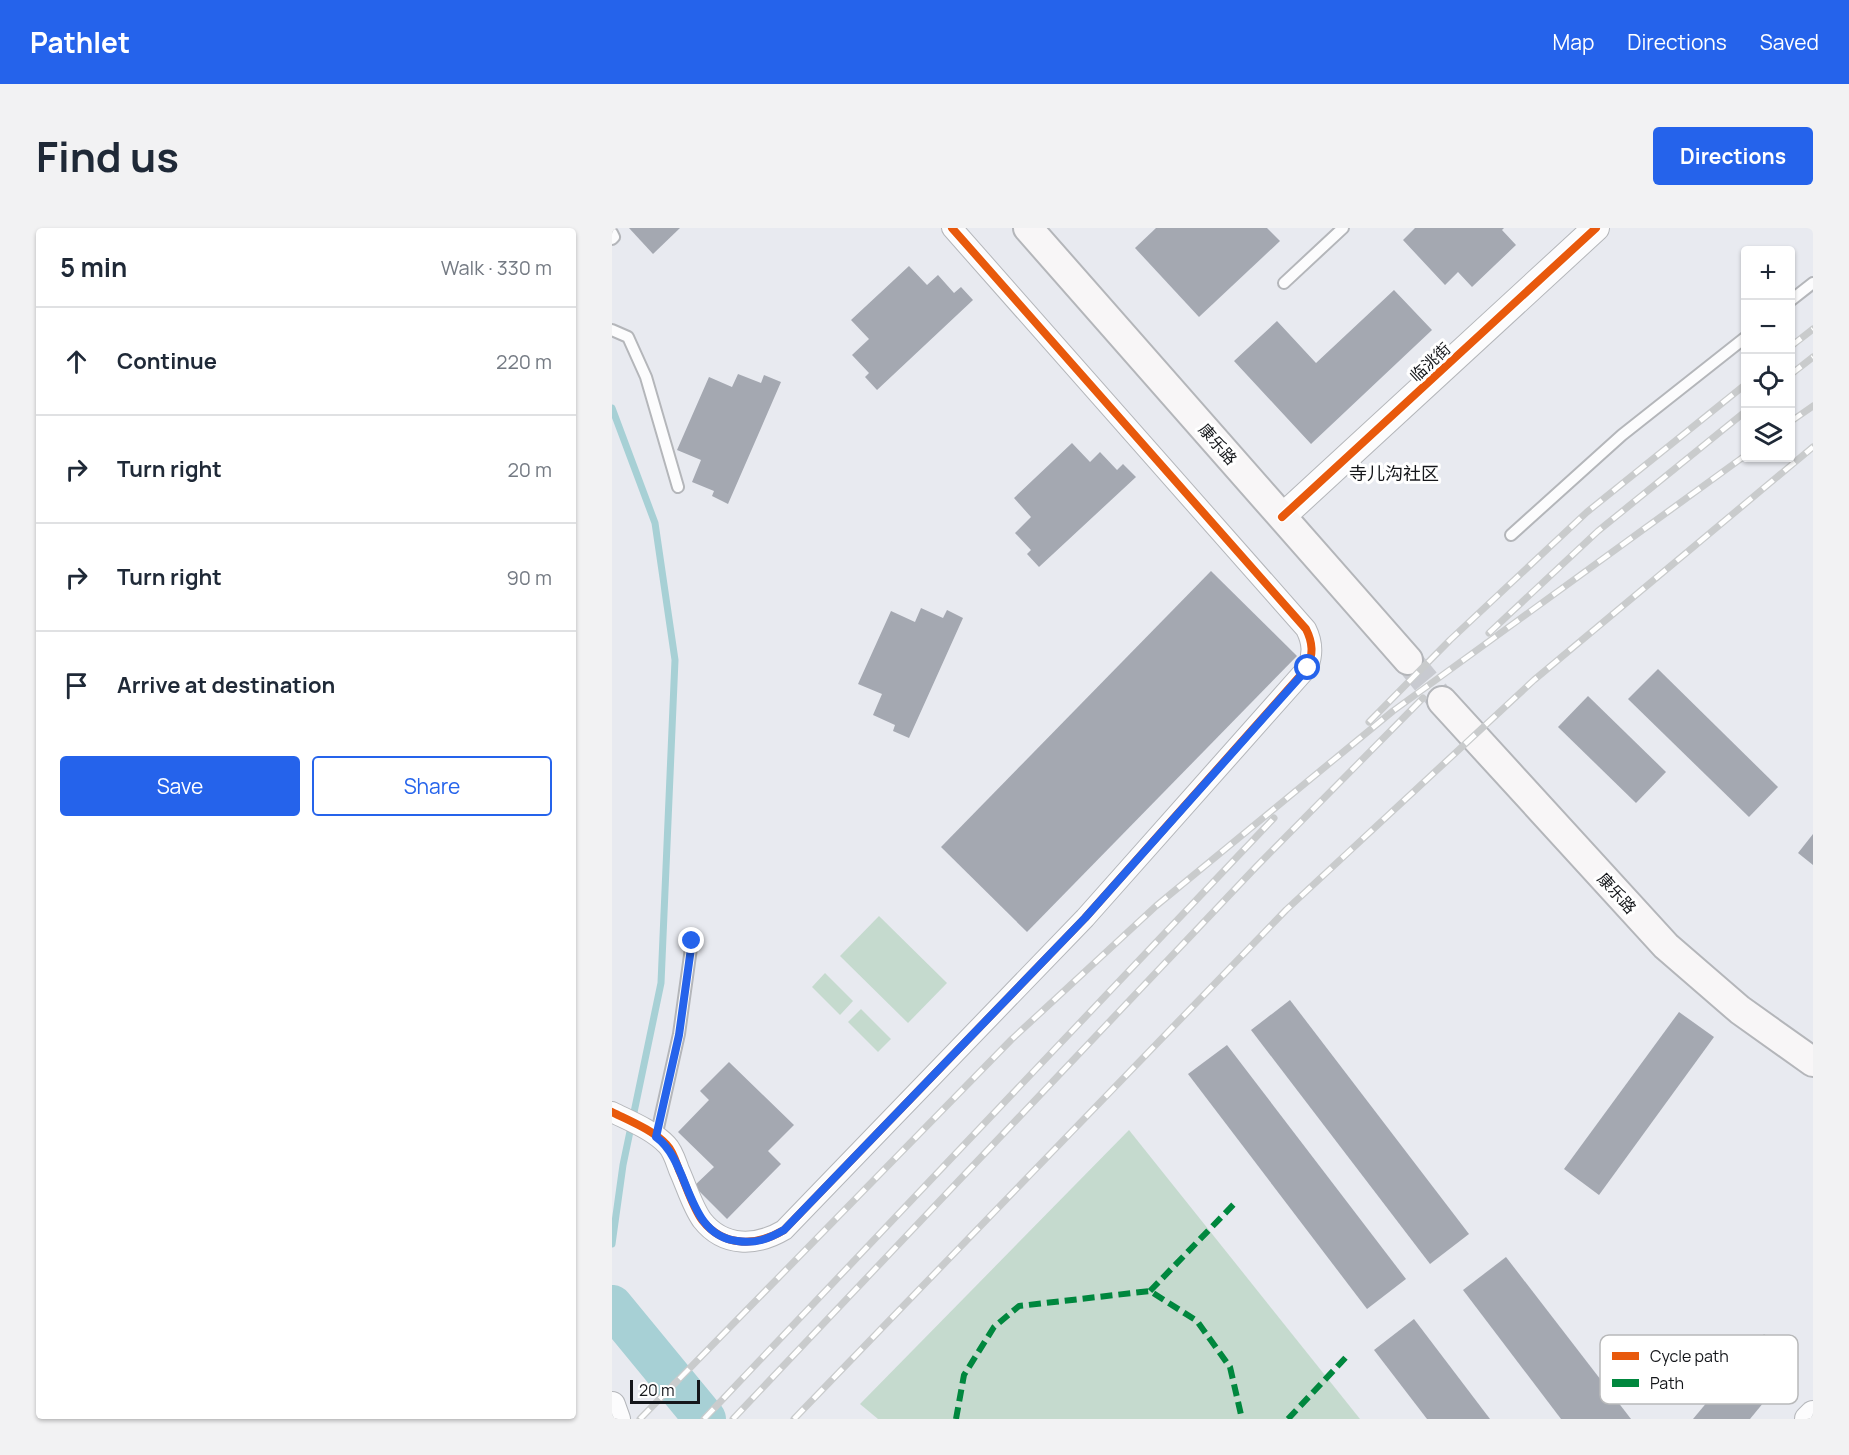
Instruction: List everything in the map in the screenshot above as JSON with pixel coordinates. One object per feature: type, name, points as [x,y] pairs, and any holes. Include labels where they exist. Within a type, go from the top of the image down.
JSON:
[{"type":"main road","name":"康乐路","points":[[1028,228],[1408,660]]},
{"type":"main road","name":"康乐路","points":[[1442,701],[1666,946],[1740,1010],[1813,1062]]},
{"type":"street","points":[[612,1112],[669,1145],[701,1219],[715,1232],[731,1240],[750,1243],[768,1239],[784,1230],[1085,918],[1308,668],[1312,643],[1306,629],[952,228]]},
{"type":"street","name":"临洮街","points":[[1282,517],[1596,228]]},
{"type":"street","points":[[1808,1419],[1813,1414]]},
{"type":"lane","points":[[1284,283],[1343,228]]},
{"type":"lane","points":[[612,233],[614,237],[612,239]]},
{"type":"lane","points":[[1792,300],[1813,283]]},
{"type":"lane","points":[[612,330],[628,337],[646,377],[678,487]]},
{"type":"lane","points":[[1511,535],[1622,435],[1741,341]]},
{"type":"lane","points":[[651,1133],[679,1035],[692,941]]},
{"type":"green space","points":[[879,916],[947,983],[908,1023],[840,956]]},
{"type":"green space","points":[[825,973],[853,1001],[840,1015],[812,987]]},
{"type":"green space","points":[[861,1009],[891,1039],[878,1052],[848,1022]]},
{"type":"green space","points":[[1129,1130],[1360,1419],[878,1419],[860,1404]]},
{"type":"building","points":[[629,228],[680,228],[653,254]]},
{"type":"building","points":[[1156,228],[1267,228],[1280,241],[1199,317],[1135,248]]},
{"type":"building","points":[[1415,228],[1504,228],[1502,230],[1516,245],[1472,287],[1458,272],[1445,285],[1403,240]]},
{"type":"building","points":[[909,266],[927,285],[938,275],[954,293],[961,287],[973,300],[877,390],[865,377],[869,373],[852,355],[869,339],[851,320]]},
{"type":"building","points":[[1394,290],[1432,330],[1311,444],[1234,361],[1277,321],[1316,363]]},
{"type":"building","points":[[738,374],[761,383],[764,375],[781,382],[728,504],[712,496],[714,491],[692,482],[701,460],[677,450],[709,377],[732,387]]},
{"type":"building","points":[[1072,443],[1090,462],[1100,452],[1117,470],[1123,464],[1136,477],[1039,567],[1027,554],[1031,550],[1015,533],[1031,517],[1014,498]]},
{"type":"building","points":[[1211,571],[1297,656],[1027,932],[941,847]]},
{"type":"building","points":[[921,608],[943,618],[947,610],[963,618],[909,738],[893,731],[895,725],[873,715],[882,694],[858,684],[891,611],[915,622]]},
{"type":"building","points":[[1658,669],[1778,787],[1749,817],[1628,699]]},
{"type":"building","points":[[1588,696],[1666,772],[1636,803],[1558,727]]},
{"type":"building","points":[[1813,834],[1813,865],[1798,853]]},
{"type":"building","points":[[1290,1000],[1469,1234],[1430,1264],[1251,1030]]},
{"type":"building","points":[[1679,1012],[1714,1037],[1599,1195],[1564,1169]]},
{"type":"building","points":[[1227,1045],[1406,1279],[1367,1309],[1188,1074]]},
{"type":"building","points":[[729,1062],[794,1125],[768,1151],[781,1164],[727,1219],[694,1186],[714,1167],[678,1132],[709,1100],[700,1091]]},
{"type":"building","points":[[1506,1257],[1600,1379],[1600,1404],[1619,1404],[1631,1419],[1561,1419],[1463,1290]]},
{"type":"building","points":[[1414,1319],[1490,1419],[1427,1419],[1374,1350]]},
{"type":"building","points":[[1706,1404],[1762,1404],[1750,1419],[1693,1419]]},
{"type":"waterway","points":[[612,408],[655,523],[675,660],[661,983],[623,1165],[612,1244]]},
{"type":"waterway","points":[[612,1306],[705,1419]]},
{"type":"tunnel","points":[[1408,660],[1442,701]]},
{"type":"railway","points":[[1795,343],[1813,329]]},
{"type":"railway","points":[[1795,371],[1813,357]]},
{"type":"railway","points":[[1369,722],[1450,640],[1587,512],[1741,388]]},
{"type":"railway","points":[[1795,419],[1813,406]]},
{"type":"railway","points":[[1489,633],[1598,531],[1741,415]]},
{"type":"railway","points":[[794,1419],[1286,910],[1534,680],[1813,447]]},
{"type":"railway","points":[[640,1419],[1012,1039],[1156,906],[1393,711],[1741,459]]},
{"type":"railway","points":[[733,1419],[1256,867],[1423,698]]},
{"type":"railway","points":[[704,1419],[1274,818]]},
{"type":"marked path","points":[[1150,1291],[1234,1204]]},
{"type":"marked path","points":[[956,1419],[964,1375],[994,1327],[1019,1306],[1150,1291],[1197,1321],[1230,1367],[1242,1419]]},
{"type":"marked path","points":[[1288,1419],[1349,1354]]},
{"type":"cycle path","points":[[612,1112],[648,1130],[669,1147],[695,1208],[702,1220],[720,1236],[741,1242],[752,1241],[784,1230],[1085,918],[1308,667],[1312,648],[1306,629],[952,228]]},
{"type":"cycle path","points":[[1282,517],[1596,228]]},
{"type":"district","name":"寺儿沟社区","points":[[1394,474]]},
{"type":"route","points":[[692,941],[679,1035],[656,1137],[669,1145],[701,1219],[715,1232],[731,1240],[750,1243],[768,1239],[784,1230],[1085,918],[1308,668]]}]
